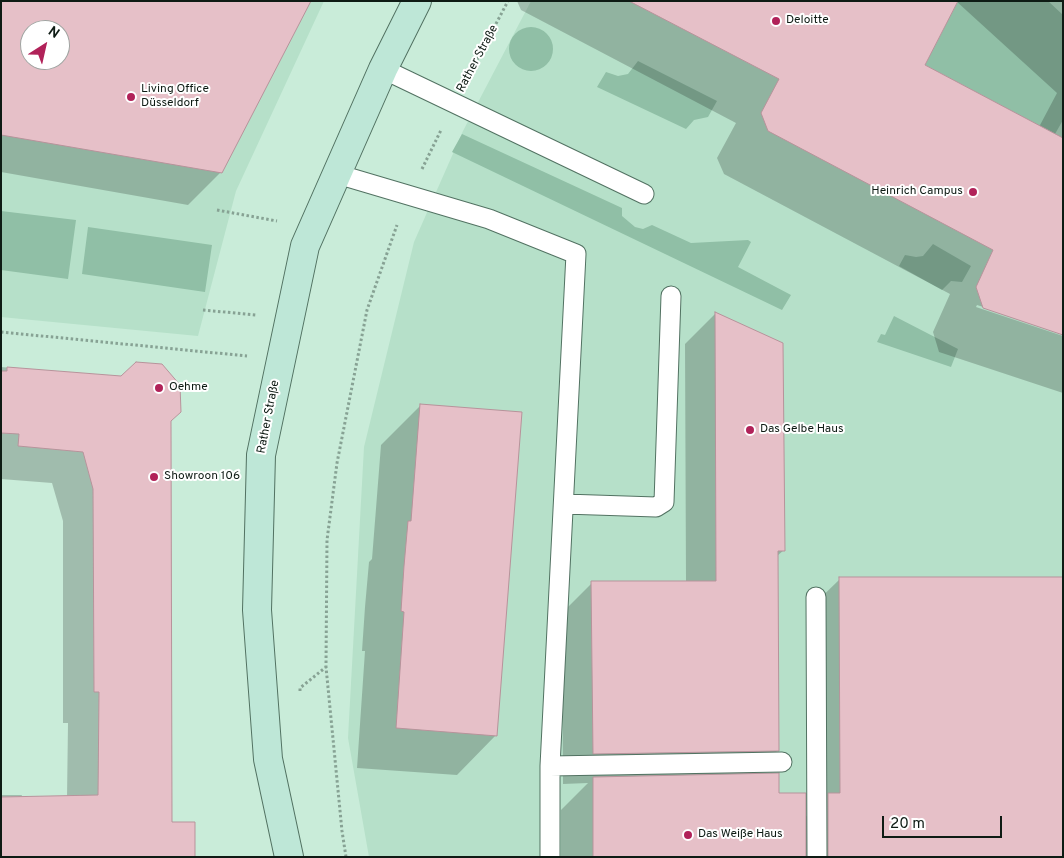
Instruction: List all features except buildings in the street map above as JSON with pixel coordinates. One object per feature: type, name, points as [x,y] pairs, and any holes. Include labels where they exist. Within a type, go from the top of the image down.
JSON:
[{"type":"street","name":"Rather Straße","points":[[289,857],[268,759],[257,610],[261,455],[305,246],[383,69],[417,1]]},
{"type":"lane","points":[[383,69],[644,194]]},
{"type":"lane","points":[[337,174],[488,219],[576,254],[550,766],[550,857]]},
{"type":"lane","points":[[564,504],[656,507],[664,502],[671,296]]},
{"type":"lane","points":[[816,597],[817,857]]},
{"type":"lane","points":[[550,766],[782,762]]},
{"type":"path","name":"Rather Straße","points":[[346,857],[326,667],[327,540],[350,390],[367,310],[392,237],[409,196],[454,103],[508,1]]},
{"type":"path","points":[[216,210],[313,227]]},
{"type":"path","points":[[203,310],[289,319]]},
{"type":"path","points":[[1,332],[144,348],[280,358]]},
{"type":"path","points":[[305,683],[326,667]]},
{"type":"shaded area","points":[[1,1],[324,1],[236,191],[198,336],[1,317]]},
{"type":"shaded area","points":[[531,1],[1063,1],[1063,857],[369,857],[348,738],[364,447],[414,242],[463,131]]},
{"type":"shaded area","points":[[958,1],[1048,1],[1063,15],[1063,120],[1055,134],[925,65]]},
{"type":"shaded area","points":[[531,27],[543,31],[549,37],[553,49],[549,61],[543,67],[531,71],[519,67],[513,61],[509,49],[513,37],[519,31]]},
{"type":"shaded area","points":[[638,61],[717,101],[708,117],[694,120],[686,129],[597,87],[606,72],[618,76],[628,74]]},
{"type":"shaded area","points":[[462,134],[622,208],[622,216],[635,227],[643,229],[652,225],[691,243],[748,240],[751,242],[738,267],[791,295],[782,310],[452,152]]},
{"type":"shaded area","points":[[1,211],[76,220],[68,279],[1,270]]},
{"type":"shaded area","points":[[88,227],[212,245],[205,292],[82,274]]},
{"type":"shaded area","points":[[933,244],[971,266],[962,282],[951,281],[942,290],[899,266],[905,255],[923,256]]},
{"type":"shaded area","points":[[894,316],[958,349],[951,367],[877,342],[881,334],[885,335]]},
{"type":"place","name":"Deloitte","points":[[776,21]]},
{"type":"place","name":"Living Office Düsseldorf","points":[[131,97]]},
{"type":"place","name":"Heinrich Campus","points":[[973,192]]},
{"type":"place","name":"Oehme","points":[[159,388]]},
{"type":"place","name":"Das Gelbe Haus","points":[[750,430]]},
{"type":"place","name":"Showroon 106","points":[[154,477]]},
{"type":"place","name":"Das Weiße Haus","points":[[688,835]]}]
